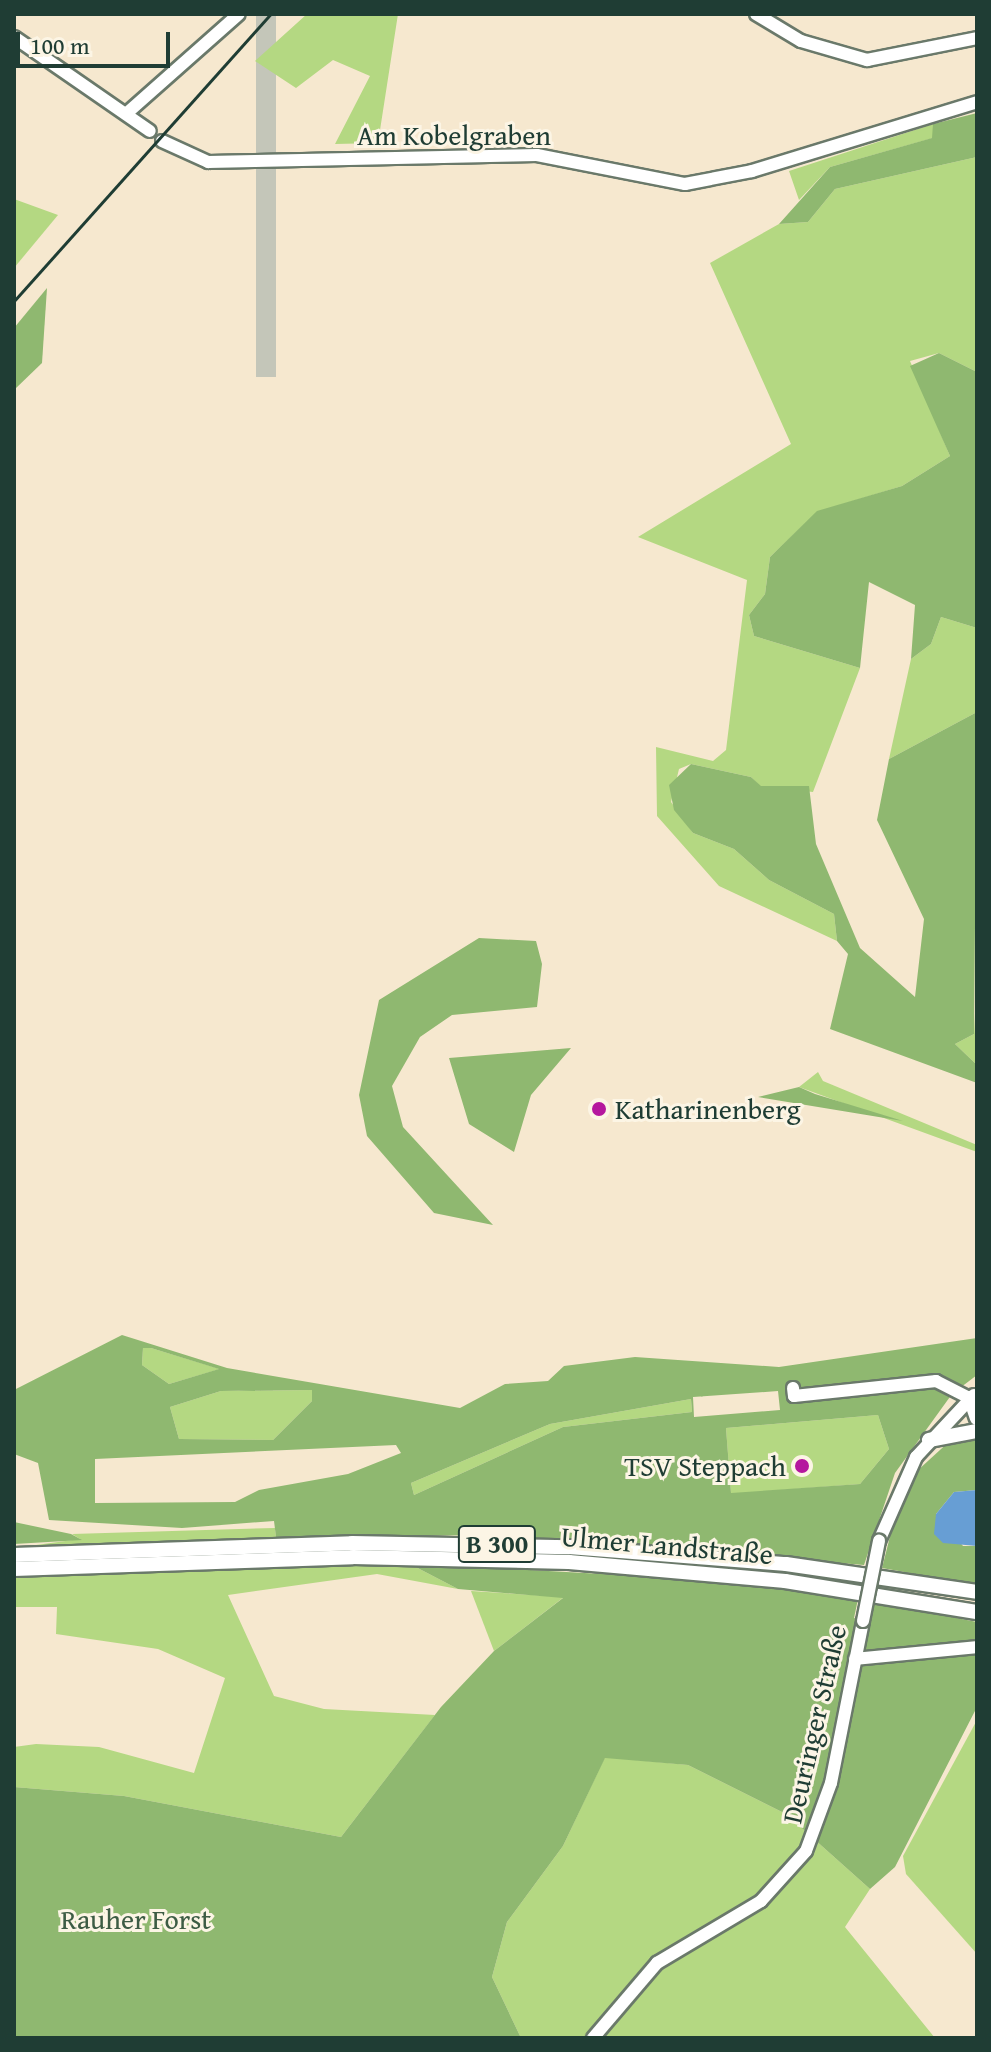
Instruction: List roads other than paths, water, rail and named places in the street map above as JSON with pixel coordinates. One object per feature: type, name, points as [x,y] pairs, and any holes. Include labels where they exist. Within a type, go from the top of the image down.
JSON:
[{"type":"main road","points":[[972,1396],[977,1418]]},
{"type":"main road","points":[[929,1440],[977,1431]]},
{"type":"main road","name":"Ulmer Landstraße","points":[[14,1555],[352,1543],[556,1546],[786,1564],[977,1592]]},
{"type":"main road","name":"Ulmer Landstraße","points":[[14,1569],[338,1557],[569,1562],[785,1581],[977,1612]]},
{"type":"street","points":[[127,113],[239,14]]},
{"type":"street","points":[[756,14],[801,41],[867,60],[977,38]]},
{"type":"street","points":[[14,37],[150,131]]},
{"type":"street","name":"Am Kobelgraben","points":[[162,141],[208,162],[537,155],[685,184],[752,171],[977,102]]},
{"type":"street","points":[[793,1388],[794,1396],[936,1381],[972,1396]]},
{"type":"street","name":"Deuringer Straße","points":[[593,2038],[657,1963],[761,1901],[806,1851],[831,1783],[879,1541],[898,1488],[929,1440],[972,1396]]},
{"type":"street","points":[[855,1659],[977,1647]]},
{"type":"water","points":[[977,1490],[977,1546],[943,1543],[934,1534],[936,1514],[954,1492]]},
{"type":"railway","points":[[14,301],[271,14]]},
{"type":"place","name":"Katharinenberg","points":[[599,1109]]},
{"type":"place","name":"TSV Steppach","points":[[802,1466]]},
{"type":"park label","name":"Rauher Forst","points":[[136,1919]]}]
